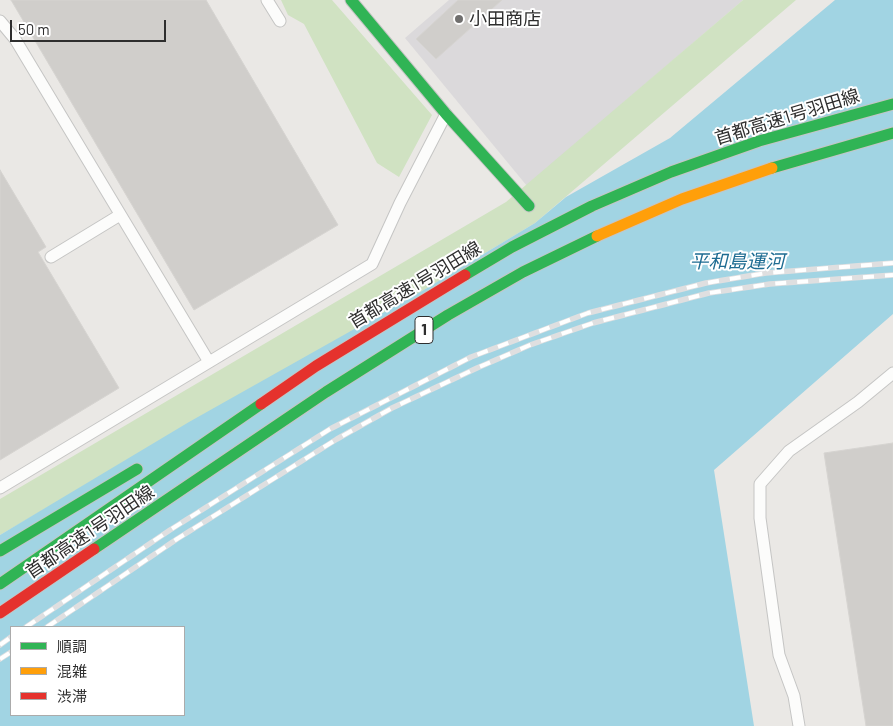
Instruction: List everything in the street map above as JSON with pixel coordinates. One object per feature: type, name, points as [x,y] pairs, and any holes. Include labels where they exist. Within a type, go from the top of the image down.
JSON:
[{"type":"main road","points":[[351,0],[446,114],[529,206]]},
{"type":"main road","name":"首都高速1号羽田線","points":[[0,584],[316,366],[512,247],[592,206],[671,172],[759,141],[893,104]]},
{"type":"main road","name":"首都高速1号羽田線","points":[[0,614],[326,392],[448,315],[523,272],[605,232],[682,199],[762,171],[893,133]]},
{"type":"main road","points":[[196,434],[316,366]]},
{"type":"main road","points":[[0,551],[146,463]]},
{"type":"lane","points":[[267,0],[280,21]]},
{"type":"lane","points":[[0,21],[15,39],[209,362]]},
{"type":"lane","points":[[0,488],[372,264],[400,203],[446,114]]},
{"type":"lane","points":[[50,257],[120,215]]},
{"type":"lane","points":[[799,726],[794,696],[779,655],[760,518],[760,484],[789,451],[858,402],[893,373]]},
{"type":"shaded area","points":[[449,0],[743,0],[527,186],[405,38]]},
{"type":"green space","points":[[281,0],[332,0],[432,115],[399,177],[377,163],[304,24],[288,15]]},
{"type":"green space","points":[[743,0],[796,0],[535,223],[422,291],[0,535],[0,499],[506,202]]},
{"type":"water","name":"平和島運河","points":[[835,0],[893,0],[893,314],[714,470],[754,726],[0,726],[0,535],[189,422],[422,291],[535,223],[566,197],[670,138]]},
{"type":"building","points":[[11,0],[206,0],[338,225],[194,310]]},
{"type":"building","name":"小田商店","points":[[458,0],[502,0],[436,59],[416,39]]},
{"type":"building","points":[[0,170],[46,247],[38,252],[119,388],[0,460]]},
{"type":"building","points":[[893,443],[893,726],[866,726],[824,453]]},
{"type":"railway","points":[[27,626],[170,530],[330,429],[471,357],[588,313],[706,283],[766,273],[893,263]]},
{"type":"railway","points":[[48,626],[177,539],[337,439],[392,408],[530,345],[593,323],[709,293],[770,284],[893,275]]},
{"type":"railway","points":[[0,645],[10,638]]},
{"type":"railway","points":[[0,659],[10,653]]},
{"type":"traffic: fast","points":[[351,0],[446,114],[529,206]]},
{"type":"traffic: fast","points":[[465,275],[512,247],[592,206],[671,172],[759,141],[893,104]]},
{"type":"traffic: fast","points":[[772,168],[893,133]]},
{"type":"traffic: fast","points":[[94,549],[326,392],[448,315],[523,272],[597,236]]},
{"type":"traffic: fast","points":[[0,584],[261,404]]},
{"type":"traffic: fast","points":[[0,551],[137,469]]},
{"type":"traffic: slow","points":[[597,236],[682,199],[772,168]]},
{"type":"traffic: jam","points":[[261,404],[316,366],[465,275]]},
{"type":"traffic: jam","points":[[0,613],[94,549]]},
{"type":"place","name":"小田商店","points":[[459,19]]}]
